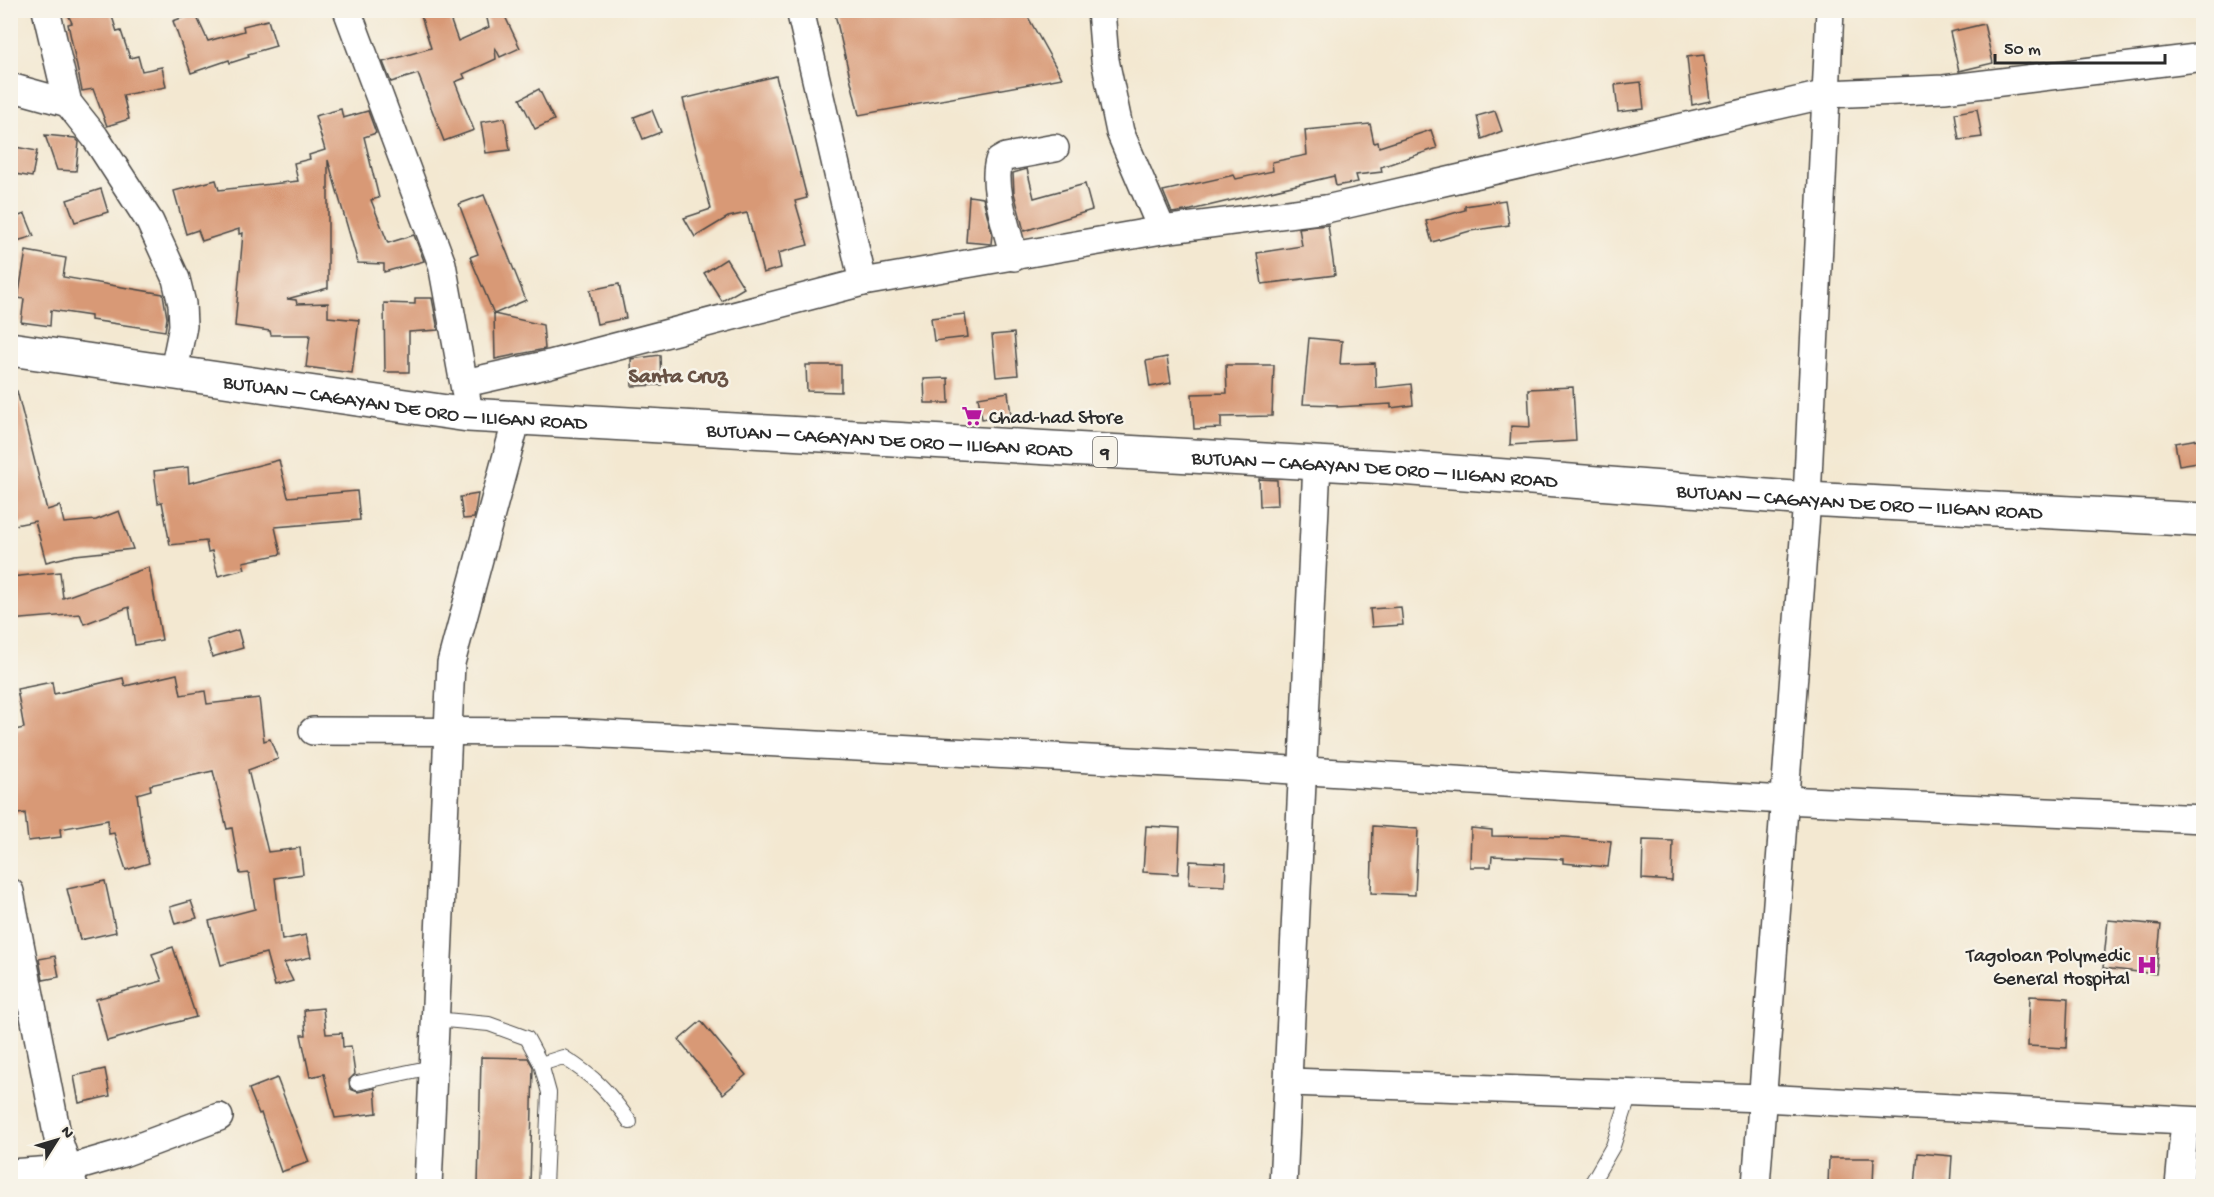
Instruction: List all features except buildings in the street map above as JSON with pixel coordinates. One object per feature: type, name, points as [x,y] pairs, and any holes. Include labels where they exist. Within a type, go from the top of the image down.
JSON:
[{"type":"highway","name":"BUTUAN – CAGAYAN DE ORO – ILIGAN ROAD","points":[[10,349],[173,375],[468,415],[1317,464],[1807,499],[2204,520]]},
{"type":"street","points":[[46,10],[68,103],[95,137],[150,222],[176,279],[182,304],[183,326],[173,375]]},
{"type":"street","points":[[347,10],[442,264],[465,383],[468,415]]},
{"type":"street","points":[[800,10],[863,282]]},
{"type":"street","points":[[1101,10],[1106,60],[1120,132],[1162,230]]},
{"type":"street","points":[[1756,1186],[1807,499],[1830,10]]},
{"type":"street","points":[[465,383],[550,364],[863,282],[1162,230],[1326,209],[1827,94],[1944,89],[2204,57]]},
{"type":"street","points":[[10,87],[68,103]]},
{"type":"street","points":[[1014,256],[1000,198],[996,169],[999,161],[1006,157],[1055,148]]},
{"type":"street","points":[[428,1186],[451,663],[517,418]]},
{"type":"street","points":[[1283,1186],[1317,464]]},
{"type":"street","points":[[314,731],[565,732],[1784,800],[2204,819]]},
{"type":"street","points":[[10,892],[58,1139],[71,1178]]},
{"type":"street","points":[[1289,1082],[1762,1098],[2194,1121],[2179,1186]]},
{"type":"street","points":[[10,1173],[71,1178],[123,1153],[219,1117]]},
{"type":"lane","points":[[435,1019],[489,1024],[527,1038],[541,1064],[549,1093],[544,1186]]},
{"type":"lane","points":[[541,1064],[563,1057],[575,1064],[604,1085],[630,1122]]},
{"type":"lane","points":[[357,1083],[432,1067]]},
{"type":"lane","points":[[1590,1186],[1613,1146],[1630,1094]]},
{"type":"place","name":"Chad-had Store","points":[[972,416]]},
{"type":"place","name":"Tagoloan Polymedic General Hospital","points":[[2147,965]]},
{"type":"district","name":"Santa Cruz","points":[[678,374]]}]
